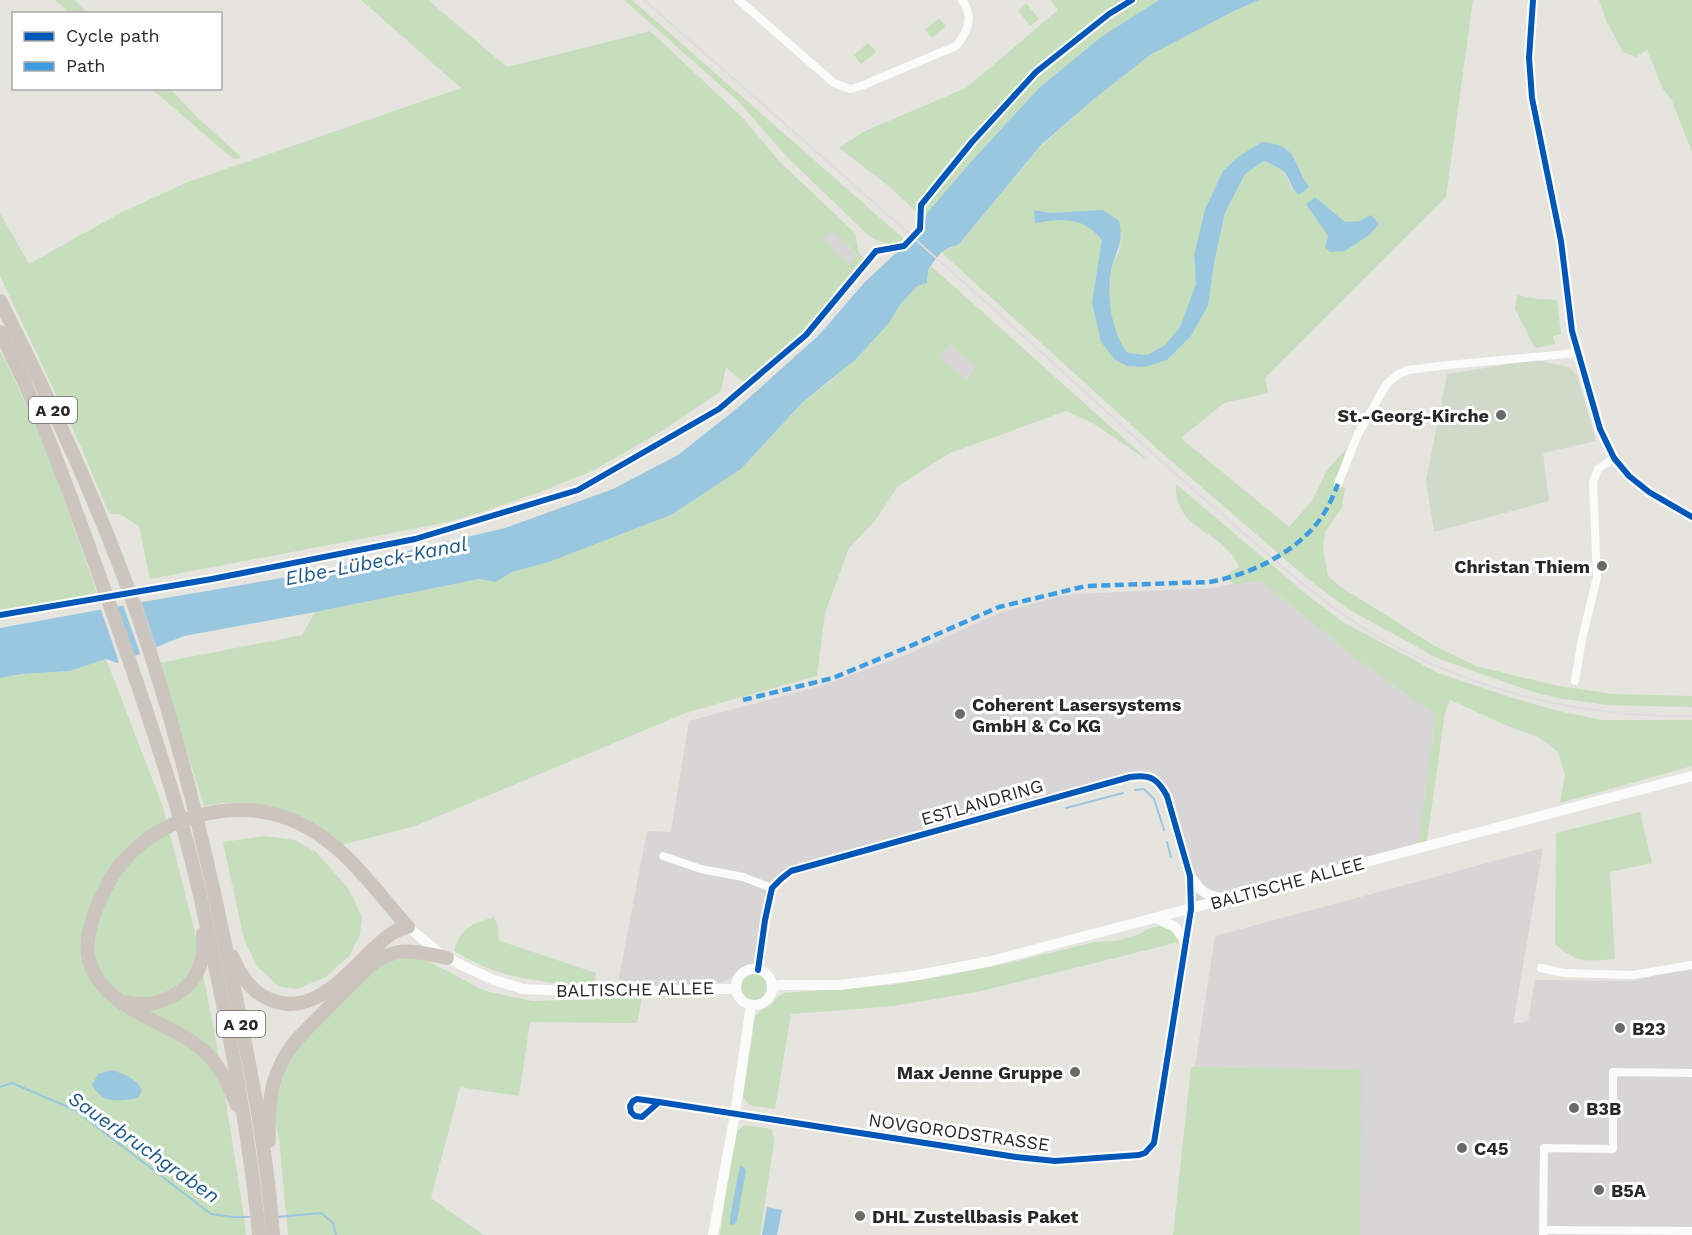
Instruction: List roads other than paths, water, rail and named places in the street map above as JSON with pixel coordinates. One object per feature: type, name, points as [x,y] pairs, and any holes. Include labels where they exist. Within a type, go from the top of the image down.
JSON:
[{"type":"highway","name":"A 20","points":[[0,301],[57,417],[102,522],[138,616],[186,774],[224,936],[254,1092],[266,1233]]},
{"type":"highway","name":"A 20","points":[[0,332],[36,410],[82,526],[117,623],[186,840],[205,917],[246,1130],[264,1210]]},
{"type":"highway","points":[[224,936],[239,971],[250,986],[264,998],[280,1004],[291,1004],[311,1000],[332,988],[392,933],[408,927],[357,867],[332,844],[292,820],[268,813],[240,809],[226,810],[184,821],[155,835],[128,855],[118,867],[101,898],[88,938],[89,957],[96,974],[103,985],[128,1007],[188,1038],[205,1052],[225,1078],[246,1130]]},
{"type":"highway","points":[[114,996],[138,1005],[153,1004],[168,999],[186,986],[193,979],[202,960],[205,917]]},
{"type":"highway","points":[[264,1210],[271,1093],[276,1075],[289,1051],[307,1028],[371,964],[383,956],[402,950],[447,958]]},
{"type":"main road","points":[[1533,0],[1529,58],[1532,98],[1558,221],[1569,318],[1600,429],[1614,458],[1629,476],[1692,517]]},
{"type":"main road","name":"BALTISCHE ALLEE","points":[[772,988],[840,985],[918,975],[991,961],[1692,776]]},
{"type":"main road","points":[[1190,876],[1199,888],[1211,896],[1231,898]]},
{"type":"main road","points":[[1156,918],[1175,927],[1186,942]]},
{"type":"main road","name":"BALTISCHE ALLEE","points":[[408,927],[447,958],[475,972],[523,988],[614,993],[735,989]]},
{"type":"main road","name":"BALTISCHE ALLEE","points":[[751,1005],[740,999],[735,989],[736,981],[743,972],[750,969],[758,970]]},
{"type":"main road","points":[[713,1235],[735,1114],[751,1005],[764,1002],[772,988],[768,977],[758,970]]},
{"type":"street","points":[[739,0],[834,83],[850,89],[956,46],[965,36],[969,22],[967,7],[962,0]]},
{"type":"street","points":[[1338,484],[1358,434],[1386,385],[1397,375],[1408,370],[1448,365],[1577,353]]},
{"type":"street","points":[[1575,681],[1582,639],[1597,577],[1593,482],[1598,469],[1614,458]]},
{"type":"street","name":"ESTLANDRING","points":[[772,888],[791,871],[1125,778],[1143,775],[1153,778],[1161,785],[1167,796],[1190,876],[1191,909]]},
{"type":"street","points":[[663,856],[701,869],[743,877],[772,888],[758,970]]},
{"type":"street","name":"NOVGORODSTRASSE","points":[[659,1102],[1016,1157],[1055,1161],[1145,1153],[1154,1143],[1191,909]]},
{"type":"street","points":[[1540,968],[1564,973],[1633,975],[1692,965]]},
{"type":"street","points":[[1692,1073],[1613,1072],[1613,1149],[1544,1148],[1543,1232],[1692,1231]]},
{"type":"water","name":"Elbe-Lübeck-Kanal","points":[[1159,0],[1259,0],[1150,55],[1041,145],[960,243],[944,251],[936,259],[928,272],[927,283],[917,286],[900,305],[889,323],[856,359],[802,403],[741,469],[671,515],[549,562],[512,572],[496,582],[479,579],[184,636],[117,663],[106,659],[70,671],[0,678],[0,628],[323,571],[505,528],[613,489],[678,455],[740,406],[820,334],[863,284],[899,250],[906,248],[922,231],[927,213],[1039,88],[1101,37]]},
{"type":"water","points":[[1262,142],[1283,147],[1289,151],[1309,187],[1299,195],[1284,172],[1264,161],[1245,174],[1225,213],[1214,263],[1208,306],[1191,336],[1167,360],[1146,367],[1127,366],[1115,360],[1101,342],[1092,302],[1102,240],[1095,232],[1080,223],[1064,220],[1035,223],[1034,210],[1051,213],[1103,210],[1119,221],[1120,240],[1110,277],[1111,312],[1117,335],[1128,353],[1147,355],[1165,345],[1180,327],[1196,284],[1194,255],[1205,209],[1223,171],[1238,157]]},
{"type":"water","points":[[1315,197],[1345,222],[1359,221],[1371,215],[1379,224],[1369,235],[1345,251],[1330,252],[1325,247],[1328,236],[1306,204]]},
{"type":"water","points":[[112,1070],[136,1082],[142,1090],[138,1098],[112,1100],[101,1096],[92,1085],[98,1074]]},
{"type":"water","points":[[740,1166],[746,1170],[737,1221],[734,1225],[730,1224],[730,1217]]},
{"type":"water","points":[[767,1207],[782,1210],[777,1235],[762,1235]]},
{"type":"waterway","points":[[1135,790],[1144,789],[1154,799],[1164,830]]},
{"type":"waterway","points":[[1066,808],[1123,793]]},
{"type":"waterway","points":[[1167,842],[1171,857]]},
{"type":"waterway","name":"Sauerbruchgraben","points":[[0,1087],[12,1083],[75,1110],[211,1214],[253,1217]]},
{"type":"waterway","name":"Sauerbruchgraben","points":[[277,1217],[321,1213],[333,1223],[336,1235]]},
{"type":"railway","points":[[644,0],[908,232],[1199,495],[1347,618],[1421,659],[1495,688],[1573,707],[1612,712],[1692,716]]},
{"type":"place","name":"St.-Georg-Kirche","points":[[1501,415]]},
{"type":"place","name":"Christan Thiem","points":[[1602,566]]},
{"type":"place","name":"Coherent Lasersystems GmbH & Co KG","points":[[960,714]]},
{"type":"place","name":"B23","points":[[1620,1028]]},
{"type":"place","name":"Max Jenne Gruppe","points":[[1075,1072]]},
{"type":"place","name":"B3B","points":[[1574,1108]]},
{"type":"place","name":"C45","points":[[1462,1148]]},
{"type":"place","name":"B5A","points":[[1599,1190]]},
{"type":"place","name":"DHL Zustellbasis Paket","points":[[860,1216]]}]
